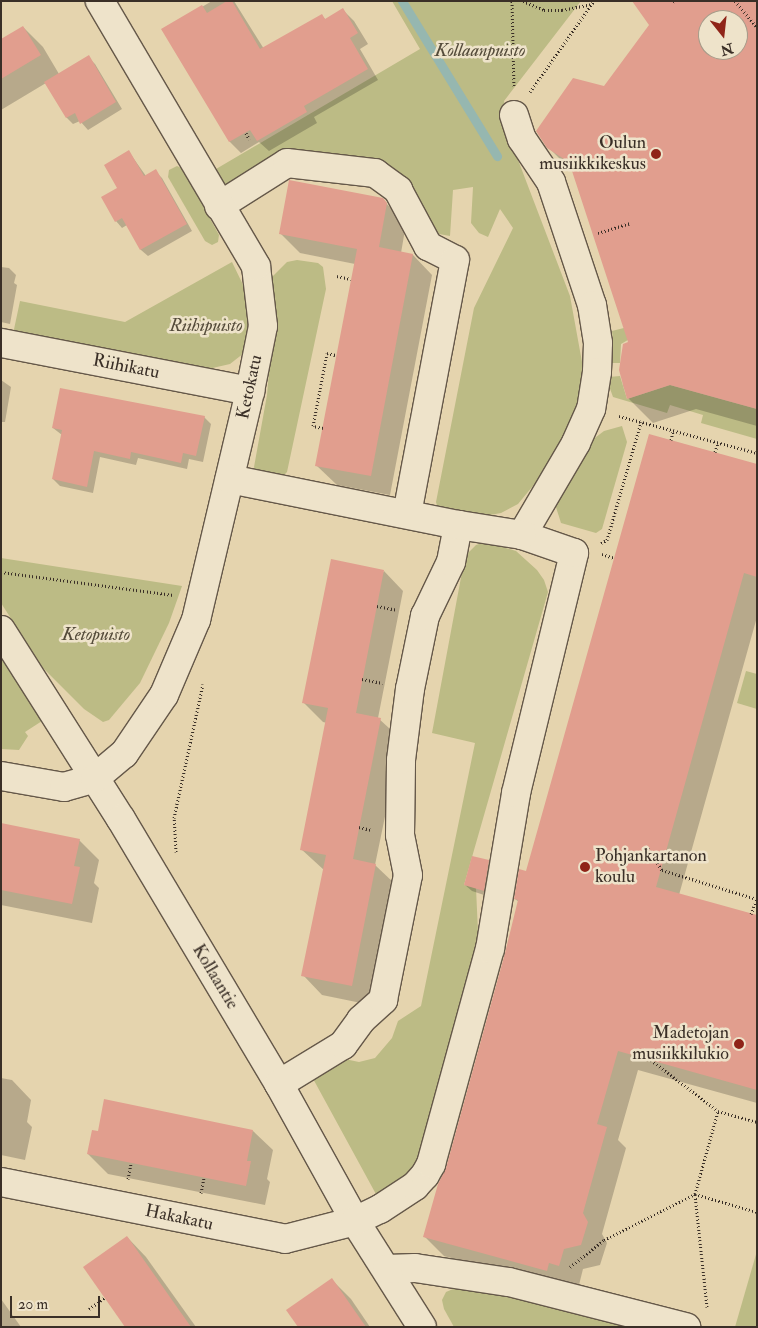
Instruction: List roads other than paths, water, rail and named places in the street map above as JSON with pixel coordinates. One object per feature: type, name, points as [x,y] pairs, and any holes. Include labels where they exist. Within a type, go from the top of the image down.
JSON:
[{"type":"street","name":"Ketokatu","points":[[95,778],[124,754],[164,694],[196,620],[250,392],[263,326],[256,266],[100,1]]},
{"type":"street","points":[[230,479],[458,525],[522,535],[576,443],[591,409],[597,372],[598,343],[592,305],[551,182],[522,139],[514,115]]},
{"type":"street","points":[[219,206],[287,163],[375,173],[398,190],[428,246],[455,260],[407,514]]},
{"type":"street","name":"Riihikatu","points":[[1,343],[250,392]]},
{"type":"street","points":[[279,1084],[343,1045],[361,1020],[384,1000],[408,875],[400,835],[401,760],[410,688],[424,616],[451,562],[458,525]]},
{"type":"street","name":"Hakakatu","points":[[1,1182],[285,1239],[355,1221],[380,1209],[414,1186],[425,1175],[431,1164],[490,949],[516,793],[574,553],[522,535]]},
{"type":"street","name":"Kollaantie","points":[[1,630],[95,778],[279,1084],[355,1221],[422,1327]]},
{"type":"street","points":[[1,776],[64,787],[95,778]]},
{"type":"street","points":[[387,1269],[416,1268],[509,1282],[539,1290],[697,1320]]},
{"type":"waterway","points":[[402,1],[497,156]]},
{"type":"place","name":"Oulun musiikkikeskus","points":[[656,154]]},
{"type":"place","name":"Pohjankartanon koulu","points":[[585,867]]},
{"type":"place","name":"Madetojan musiikkilukio","points":[[739,1044]]},
{"type":"park label","name":"Kollaanpuisto","points":[[480,51]]},
{"type":"park label","name":"Riihipuisto","points":[[206,326]]},
{"type":"park label","name":"Ketopuisto","points":[[96,635]]}]
